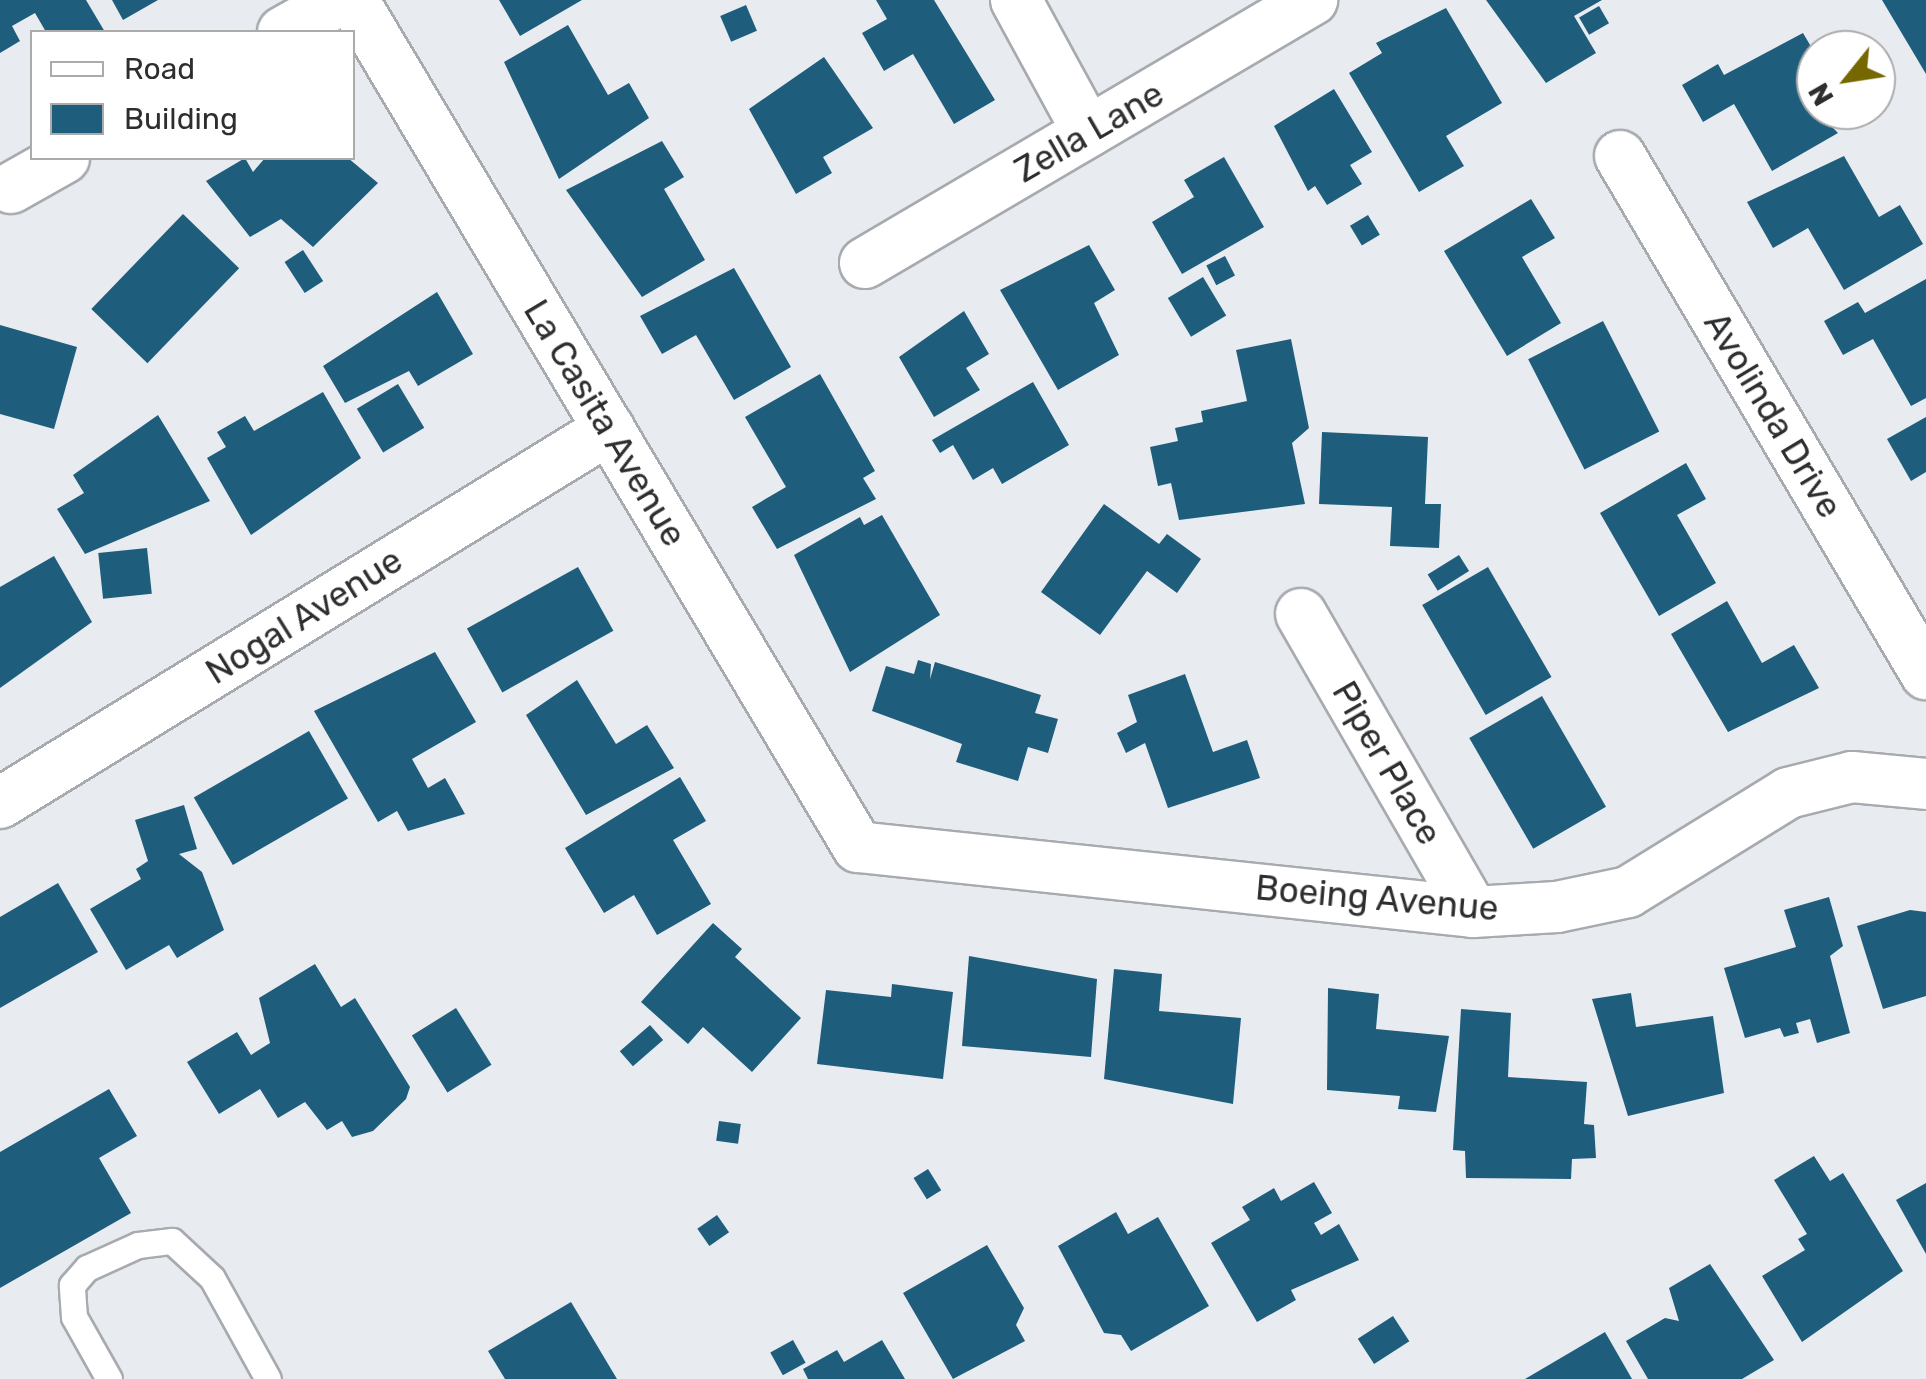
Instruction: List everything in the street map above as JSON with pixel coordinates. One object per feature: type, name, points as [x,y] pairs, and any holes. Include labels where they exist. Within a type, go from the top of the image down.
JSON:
[{"type":"street","points":[[287,30],[340,0]]},
{"type":"street","name":"La Casita Avenue","points":[[353,0],[858,846]]},
{"type":"street","points":[[1016,0],[1088,132]]},
{"type":"street","name":"Zella Lane","points":[[865,263],[1312,0]]},
{"type":"street","name":"Avolinda Drive","points":[[1620,156],[1926,674]]},
{"type":"street","points":[[11,188],[60,160]]},
{"type":"street","name":"Nogal Avenue","points":[[0,803],[608,429]]},
{"type":"street","name":"Piper Place","points":[[1301,614],[1473,912]]},
{"type":"street","name":"Boeing Avenue","points":[[858,846],[1473,912],[1628,892],[1788,793],[1852,777],[1926,784]]},
{"type":"lane","points":[[109,1379],[74,1317],[72,1285],[121,1253],[172,1241],[212,1278],[268,1379]]},
{"type":"building","points":[[0,0],[86,0],[104,30],[45,30],[35,13],[12,26],[20,41],[0,53]]},
{"type":"building","points":[[112,0],[158,0],[123,20]]},
{"type":"building","points":[[499,0],[582,0],[520,36]]},
{"type":"building","points":[[876,0],[934,0],[995,100],[954,124],[913,54],[884,71],[862,33],[887,19]]},
{"type":"building","points":[[1486,0],[1602,0],[1574,16],[1596,53],[1546,83]]},
{"type":"building","points":[[1882,0],[1926,0],[1926,74]]},
{"type":"building","points":[[746,5],[757,31],[731,42],[720,16]]},
{"type":"building","points":[[1599,6],[1609,23],[1589,35],[1579,18]]},
{"type":"building","points":[[1446,8],[1502,103],[1446,136],[1464,166],[1419,192],[1349,73],[1382,53],[1376,43]]},
{"type":"building","points":[[568,25],[608,95],[629,83],[649,118],[559,179],[504,62]]},
{"type":"building","points":[[1796,37],[1796,130],[1838,133],[1772,171],[1734,104],[1703,122],[1682,85],[1718,64],[1724,75]]},
{"type":"building","points":[[824,57],[873,128],[823,157],[832,173],[796,194],[749,109]]},
{"type":"building","points":[[1334,89],[1372,152],[1350,165],[1362,184],[1327,205],[1315,186],[1308,191],[1274,126]]},
{"type":"building","points":[[662,141],[684,177],[664,189],[705,260],[642,297],[566,190]]},
{"type":"building","points":[[1844,156],[1879,217],[1900,205],[1923,244],[1844,290],[1808,228],[1773,248],[1747,202]]},
{"type":"building","points":[[1224,157],[1264,227],[1182,274],[1152,222],[1194,197],[1184,180]]},
{"type":"building","points":[[242,160],[246,160],[253,172],[263,160],[350,160],[378,183],[313,247],[281,219],[250,237],[206,181]]},
{"type":"building","points":[[1531,199],[1555,238],[1522,257],[1561,323],[1507,356],[1444,251]]},
{"type":"building","points":[[183,214],[239,268],[147,363],[91,309]]},
{"type":"building","points":[[1368,215],[1380,235],[1362,246],[1350,226]]},
{"type":"building","points":[[1089,245],[1115,290],[1094,303],[1119,355],[1058,390],[1000,290]]},
{"type":"building","points":[[303,250],[323,281],[305,293],[285,262]]},
{"type":"building","points":[[1225,256],[1235,276],[1216,285],[1206,266]]},
{"type":"building","points":[[734,268],[791,367],[734,400],[696,335],[662,354],[640,316]]},
{"type":"building","points":[[1203,277],[1226,316],[1191,337],[1168,298]]},
{"type":"building","points":[[1926,279],[1926,398],[1911,406],[1873,339],[1843,355],[1824,321],[1858,302],[1865,313]]},
{"type":"building","points":[[437,292],[473,354],[418,386],[409,371],[345,403],[323,366]]},
{"type":"building","points":[[964,311],[989,354],[966,368],[980,390],[934,417],[899,357]]},
{"type":"building","points":[[1603,321],[1659,431],[1584,470],[1528,359]]},
{"type":"building","points":[[0,325],[77,347],[54,429],[0,414]]},
{"type":"building","points":[[1291,339],[1309,428],[1292,443],[1305,504],[1179,520],[1171,483],[1158,486],[1150,447],[1178,441],[1175,428],[1203,422],[1201,411],[1247,401],[1236,350]]},
{"type":"building","points":[[820,374],[875,471],[863,478],[876,499],[777,549],[752,507],[786,487],[745,417]]},
{"type":"building","points":[[1033,382],[1069,445],[1002,484],[993,468],[973,480],[953,445],[940,453],[932,440]]},
{"type":"building","points":[[398,384],[424,428],[383,452],[357,409]]},
{"type":"building","points":[[323,392],[361,458],[251,535],[207,458],[226,447],[217,432],[245,416],[254,431]]},
{"type":"building","points":[[158,415],[210,501],[85,554],[57,509],[84,493],[73,475]]},
{"type":"building","points":[[1926,417],[1926,472],[1911,481],[1887,439]]},
{"type":"building","points":[[1322,432],[1428,437],[1425,504],[1441,504],[1439,548],[1390,546],[1392,507],[1319,504]]},
{"type":"building","points":[[1686,463],[1706,499],[1677,515],[1716,583],[1659,616],[1600,513]]},
{"type":"building","points":[[1104,504],[1159,544],[1167,534],[1201,559],[1177,593],[1147,571],[1100,635],[1041,592]]},
{"type":"building","points":[[882,515],[940,615],[850,672],[794,555],[860,517],[864,525]]},
{"type":"building","points":[[147,548],[152,594],[103,599],[98,553]]},
{"type":"building","points":[[1459,555],[1469,571],[1438,591],[1428,575]]},
{"type":"building","points":[[54,556],[92,622],[0,688],[0,587]]},
{"type":"building","points":[[578,567],[613,631],[502,692],[467,629]]},
{"type":"building","points":[[1488,567],[1552,677],[1486,715],[1422,605]]},
{"type":"building","points":[[1727,601],[1762,663],[1794,645],[1819,688],[1728,732],[1671,634]]},
{"type":"building","points":[[435,652],[476,722],[412,759],[428,788],[445,778],[465,814],[408,831],[397,811],[378,822],[314,711]]},
{"type":"building","points":[[918,660],[931,664],[930,679],[935,662],[1041,695],[1035,713],[1058,719],[1048,753],[1028,747],[1018,781],[956,762],[962,744],[872,711],[886,666],[914,674]]},
{"type":"building","points":[[1185,674],[1213,752],[1247,740],[1260,778],[1168,808],[1145,743],[1126,753],[1117,733],[1137,722],[1128,695]]},
{"type":"building","points":[[577,680],[616,744],[647,725],[674,768],[586,815],[526,715]]},
{"type":"building","points":[[1542,696],[1606,807],[1533,849],[1469,738]]},
{"type":"building","points":[[309,731],[348,799],[233,865],[194,798]]},
{"type":"building","points":[[680,777],[706,821],[673,840],[711,904],[657,935],[634,895],[604,913],[565,848]]},
{"type":"building","points":[[184,805],[197,849],[179,854],[202,872],[224,930],[177,958],[169,945],[126,970],[90,909],[141,879],[136,869],[148,861],[135,820]]},
{"type":"building","points":[[58,883],[98,952],[0,1008],[0,917]]},
{"type":"building","points":[[1829,897],[1843,946],[1830,956],[1850,1033],[1817,1043],[1810,1019],[1796,1023],[1799,1033],[1784,1037],[1780,1028],[1745,1038],[1724,968],[1796,947],[1784,910]]},
{"type":"building","points":[[1910,910],[1926,912],[1926,996],[1883,1009],[1857,926]]},
{"type":"building","points":[[713,923],[742,949],[735,957],[801,1018],[752,1072],[703,1027],[688,1044],[641,1002]]},
{"type":"building","points":[[969,956],[1097,979],[1091,1057],[962,1046]]},
{"type":"building","points":[[315,964],[341,1007],[355,998],[410,1087],[406,1099],[373,1131],[352,1137],[342,1121],[327,1130],[305,1102],[278,1118],[260,1089],[219,1114],[187,1062],[237,1032],[251,1055],[270,1043],[259,998]]},
{"type":"building","points":[[1114,969],[1162,974],[1159,1011],[1241,1018],[1233,1104],[1104,1079]]},
{"type":"building","points":[[892,984],[953,992],[943,1079],[817,1064],[826,990],[891,997]]},
{"type":"building","points":[[1328,988],[1379,994],[1376,1029],[1449,1036],[1436,1112],[1398,1109],[1400,1096],[1327,1090]]},
{"type":"building","points":[[1631,993],[1636,1027],[1713,1016],[1724,1093],[1628,1116],[1592,999]]},
{"type":"building","points":[[456,1008],[492,1065],[447,1092],[412,1036]]},
{"type":"building","points":[[1461,1009],[1511,1013],[1508,1077],[1587,1082],[1584,1124],[1594,1125],[1596,1158],[1572,1159],[1571,1179],[1466,1178],[1465,1151],[1453,1150]]},
{"type":"building","points":[[650,1025],[663,1040],[633,1066],[620,1051]]},
{"type":"building","points":[[109,1089],[137,1136],[99,1158],[131,1213],[0,1288],[0,1152]]},
{"type":"building","points":[[719,1121],[741,1124],[738,1144],[716,1141]]},
{"type":"building","points":[[1814,1156],[1830,1181],[1843,1173],[1903,1271],[1802,1342],[1762,1276],[1805,1250],[1798,1239],[1807,1234],[1774,1180]]},
{"type":"building","points":[[928,1169],[941,1190],[927,1199],[914,1178]]},
{"type":"building","points":[[1314,1182],[1332,1213],[1314,1223],[1321,1235],[1339,1224],[1359,1260],[1291,1290],[1296,1300],[1257,1322],[1211,1243],[1250,1220],[1242,1207],[1274,1188],[1281,1201]]},
{"type":"building","points":[[1926,1183],[1926,1254],[1896,1200]]},
{"type":"building","points":[[1116,1212],[1128,1234],[1158,1217],[1209,1306],[1131,1351],[1121,1335],[1104,1333],[1058,1246]]},
{"type":"building","points":[[717,1215],[729,1232],[709,1246],[697,1229]]},
{"type":"building","points":[[987,1245],[1024,1308],[1016,1325],[1025,1341],[953,1379],[903,1293]]},
{"type":"building","points":[[1710,1264],[1774,1360],[1742,1379],[1648,1379],[1626,1341],[1665,1318],[1679,1321],[1669,1288]]},
{"type":"building","points":[[571,1302],[617,1379],[505,1379],[488,1351]]},
{"type":"building","points":[[1393,1316],[1409,1341],[1374,1364],[1358,1339]]},
{"type":"building","points":[[1605,1332],[1632,1379],[1525,1379]]},
{"type":"building","points":[[793,1340],[806,1363],[783,1375],[770,1353]]},
{"type":"building","points":[[882,1340],[905,1379],[808,1379],[803,1369],[837,1350],[844,1362]]}]
